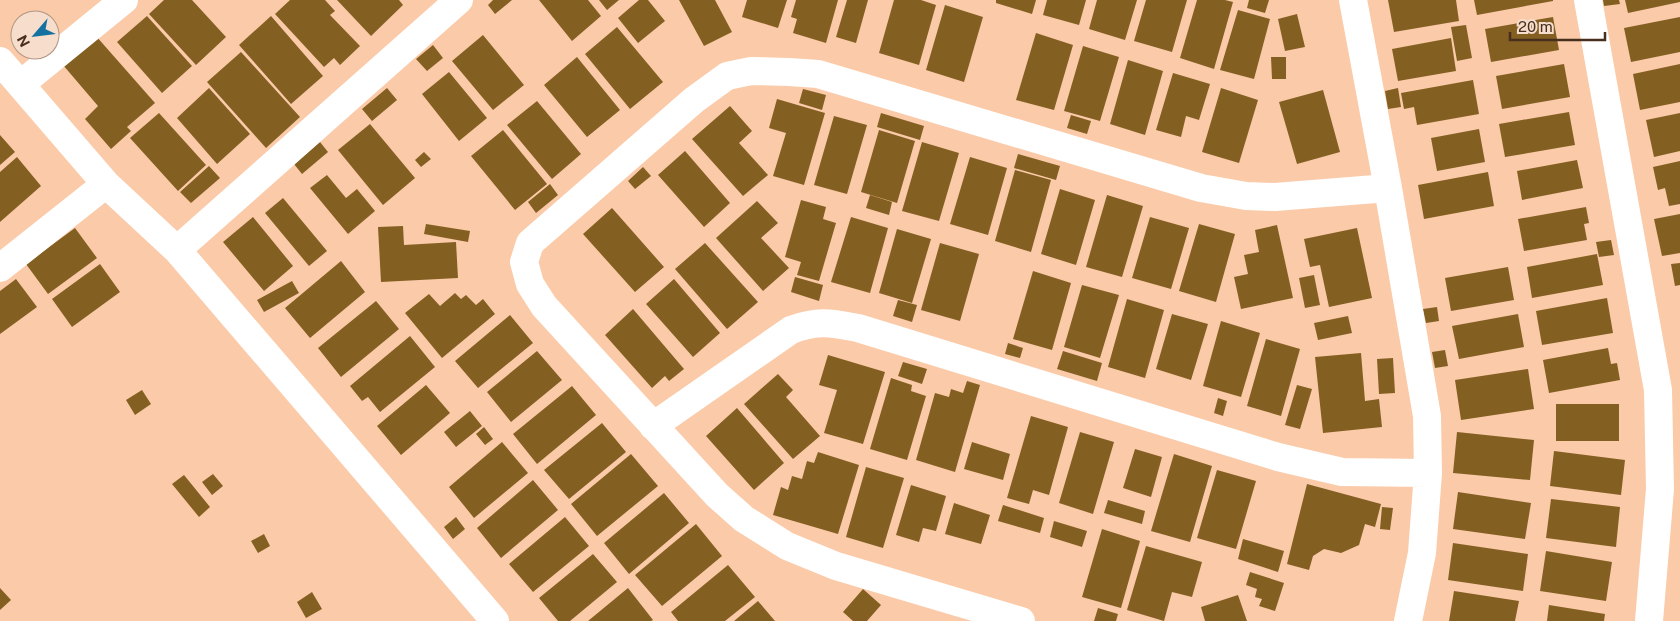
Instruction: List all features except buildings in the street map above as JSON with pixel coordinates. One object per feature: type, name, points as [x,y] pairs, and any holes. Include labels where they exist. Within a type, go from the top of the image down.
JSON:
[{"type":"street","points":[[21,84],[124,0]]},
{"type":"street","points":[[177,250],[459,0]]},
{"type":"street","points":[[1353,0],[1388,188],[1427,416],[1428,473],[1422,553],[1408,621]]},
{"type":"street","points":[[1588,0],[1658,390],[1660,489],[1649,621]]},
{"type":"street","points":[[0,60],[106,184],[177,250],[495,621]]},
{"type":"street","points":[[1021,621],[836,566],[787,546],[744,519],[717,495],[544,306],[530,284],[524,262],[530,243],[694,100],[727,76],[751,71],[818,74],[1201,188],[1246,196],[1275,197],[1388,188]]},
{"type":"street","points":[[0,268],[106,184]]},
{"type":"street","points":[[653,426],[791,330],[807,324],[825,322],[858,328],[1278,457],[1342,472],[1428,473]]}]
